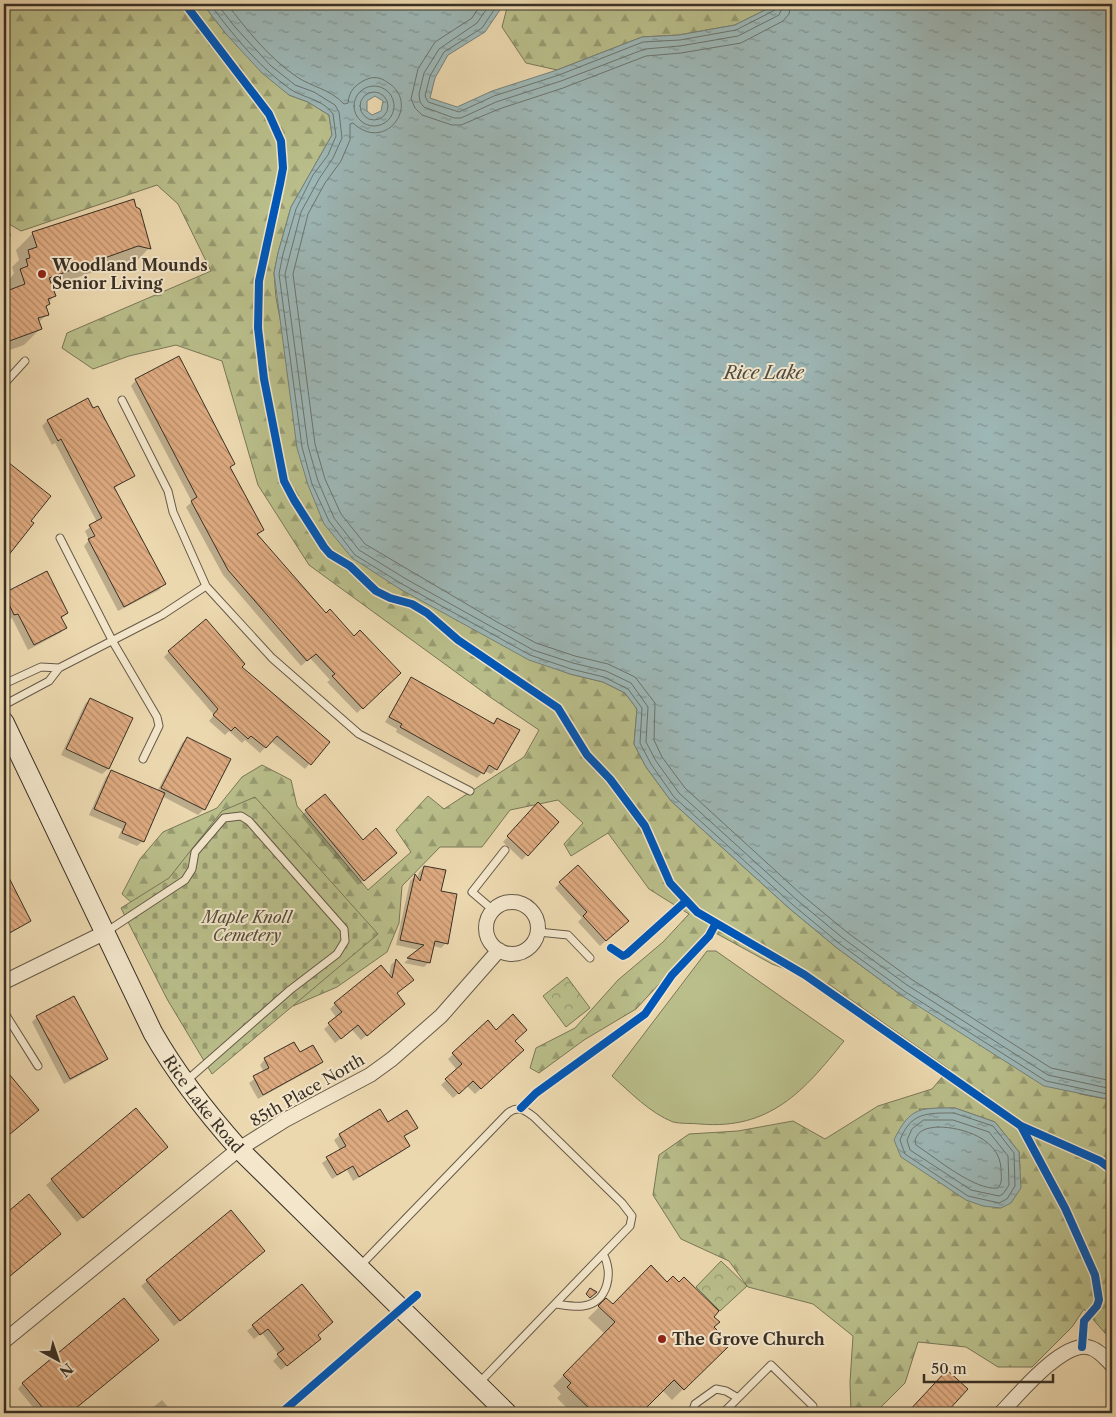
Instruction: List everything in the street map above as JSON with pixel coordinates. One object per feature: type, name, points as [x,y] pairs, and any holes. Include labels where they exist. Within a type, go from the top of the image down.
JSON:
[{"type":"street","name":"Rice Lake Road","points":[[4,722],[153,1032],[201,1105],[239,1149],[507,1413]]},
{"type":"street","points":[[510,901],[527,905],[538,919],[538,932],[532,945],[525,951],[507,954],[498,950],[488,938],[486,930],[487,921],[493,910],[502,903],[510,901]]},
{"type":"street","points":[[4,982],[104,933]]},
{"type":"street","name":"85th Place North","points":[[4,1342],[239,1149],[285,1120],[370,1075],[392,1058],[441,1016],[498,950]]},
{"type":"street","points":[[1001,1413],[1040,1374],[1064,1353],[1072,1349],[1082,1346],[1091,1348],[1112,1365]]},
{"type":"lane","points":[[4,384],[24,360]]},
{"type":"lane","points":[[122,400],[168,491],[173,512],[206,586],[272,658],[359,734],[470,792]]},
{"type":"lane","points":[[60,538],[113,642],[157,717],[159,726],[143,759]]},
{"type":"lane","points":[[4,705],[49,681],[59,668],[113,642],[162,615],[206,586]]},
{"type":"lane","points":[[4,684],[41,667],[59,668]]},
{"type":"lane","points":[[104,933],[185,880],[192,869],[195,852],[224,818],[241,816],[249,821],[274,848],[344,929],[346,941],[337,954],[290,990],[185,1082]]},
{"type":"lane","points":[[493,910],[472,892],[505,850]]},
{"type":"lane","points":[[538,932],[568,935],[590,958]]},
{"type":"lane","points":[[4,1012],[38,1066]]},
{"type":"lane","points":[[359,1267],[512,1110],[518,1108],[529,1112],[555,1137],[632,1216],[630,1226],[478,1384]]},
{"type":"lane","points":[[556,1304],[585,1306],[595,1300],[607,1288],[609,1269],[603,1254]]},
{"type":"lane","points":[[723,1413],[771,1365],[814,1406],[806,1413]]},
{"type":"lane","points":[[692,1413],[695,1404],[716,1389],[726,1391],[738,1398]]},
{"type":"green space","points":[[4,4],[203,4],[226,34],[289,95],[308,102],[329,115],[332,135],[291,207],[274,273],[276,298],[283,333],[400,589],[570,674],[603,682],[625,693],[637,709],[634,744],[646,767],[671,801],[790,909],[837,948],[901,995],[1080,1094],[1112,1100],[1112,1341],[1084,1309],[1072,1327],[1032,1367],[998,1367],[966,1347],[918,1342],[905,1383],[875,1413],[851,1412],[850,1382],[853,1336],[813,1304],[748,1287],[729,1261],[681,1239],[653,1195],[659,1155],[689,1134],[738,1131],[793,1121],[825,1139],[878,1106],[932,1089],[949,1069],[830,985],[772,964],[712,931],[696,944],[636,1009],[584,1040],[539,1073],[530,1068],[536,1048],[575,1028],[618,980],[663,942],[689,914],[649,889],[608,833],[571,856],[564,844],[583,823],[558,800],[510,810],[482,847],[440,847],[402,886],[399,923],[387,952],[337,987],[293,1006],[311,985],[140,910],[122,894],[140,859],[163,832],[217,808],[242,777],[262,765],[291,780],[297,806],[368,890],[411,852],[396,830],[428,796],[444,809],[524,757],[539,730],[490,697],[309,565],[258,485],[222,361],[176,345],[129,356],[93,369],[62,348],[67,333],[211,271],[178,204],[157,185],[21,231],[4,221]],"holes":[[[955,1108],[995,1122],[1019,1152],[1020,1169],[919,1109]]]},
{"type":"green space","points":[[508,4],[777,4],[735,25],[679,35],[642,37],[557,70],[526,63],[502,27]]},
{"type":"green space","name":"Maple Knoll Cemetery","points":[[255,797],[378,934],[212,1074],[167,999],[121,908],[169,878],[222,811]]},
{"type":"green space","points":[[707,951],[716,951],[844,1041],[799,1091],[783,1104],[766,1114],[746,1121],[725,1124],[676,1123],[648,1108],[612,1076]]},
{"type":"green space","points":[[567,977],[590,1008],[566,1027],[543,996]]},
{"type":"green space","points":[[721,1261],[747,1286],[720,1311],[696,1287]]},
{"type":"water","name":"Rice Lake","points":[[203,4],[504,4],[485,32],[448,55],[435,78],[430,98],[457,107],[492,91],[557,70],[642,37],[679,35],[735,25],[777,4],[1112,4],[1112,1100],[1044,1086],[901,995],[837,948],[790,909],[671,801],[646,767],[634,744],[637,709],[625,693],[603,682],[570,674],[529,660],[400,589],[352,558],[324,524],[308,485],[297,448],[274,273],[291,207],[332,135],[329,115],[308,102],[289,95],[262,73],[226,34]],"holes":[[[375,96],[383,101],[381,111],[372,115],[367,111],[367,101]]]},
{"type":"water","points":[[955,1108],[995,1122],[1019,1152],[1021,1188],[1011,1203],[1001,1208],[983,1206],[966,1200],[901,1157],[894,1140],[911,1115],[925,1109]]},
{"type":"building","name":"Woodland Mounds Senior Living","points":[[134,199],[136,207],[140,209],[151,249],[138,246],[49,278],[56,296],[48,299],[50,304],[46,306],[49,315],[38,318],[42,329],[4,343],[4,292],[25,284],[20,269],[28,266],[26,259],[30,258],[28,250],[37,247],[32,232]]},
{"type":"building","points":[[179,356],[235,464],[230,467],[264,530],[257,534],[326,613],[330,609],[354,636],[360,630],[401,673],[363,709],[332,676],[335,674],[316,654],[307,661],[228,570],[191,501],[197,497],[135,379]]},
{"type":"building","points":[[88,398],[93,408],[98,406],[135,476],[114,487],[166,584],[124,607],[88,539],[95,536],[89,525],[102,518],[61,439],[58,441],[47,420]]},
{"type":"building","points":[[4,459],[51,496],[31,521],[34,523],[4,561]]},
{"type":"building","points":[[47,571],[68,613],[61,617],[67,628],[34,645],[18,614],[14,615],[4,593]]},
{"type":"building","points":[[206,619],[245,664],[242,667],[330,742],[311,765],[277,736],[266,748],[251,736],[248,739],[235,727],[231,731],[213,715],[218,709],[168,651]]},
{"type":"building","points":[[411,677],[494,724],[497,718],[520,730],[497,770],[489,765],[484,774],[400,727],[402,724],[389,717]]},
{"type":"building","points":[[90,698],[133,718],[109,769],[66,749]]},
{"type":"building","points":[[187,737],[231,759],[205,810],[161,788]]},
{"type":"building","points":[[111,770],[165,793],[144,842],[122,833],[126,823],[94,809]]},
{"type":"building","points":[[325,794],[363,840],[376,828],[397,853],[364,881],[305,810]]},
{"type":"building","points":[[538,802],[559,822],[528,856],[507,836]]},
{"type":"building","points":[[578,865],[629,921],[606,941],[583,916],[587,912],[559,882]]},
{"type":"building","points":[[424,866],[446,870],[441,891],[457,894],[448,944],[435,941],[430,963],[407,958],[424,945],[400,940],[415,874],[420,881]]},
{"type":"building","points":[[4,868],[31,921],[4,936]]},
{"type":"building","points":[[396,959],[414,980],[397,993],[405,1004],[367,1036],[358,1025],[341,1039],[328,1023],[342,1012],[334,1003],[381,965],[392,978]]},
{"type":"building","points":[[74,996],[108,1059],[70,1079],[36,1016]]},
{"type":"building","points":[[513,1014],[527,1030],[515,1041],[524,1050],[481,1089],[473,1081],[459,1094],[445,1079],[462,1064],[452,1053],[488,1020],[496,1030]]},
{"type":"building","points":[[294,1042],[300,1052],[313,1045],[323,1062],[263,1095],[253,1076],[269,1068],[264,1058]]},
{"type":"building","points":[[4,1068],[39,1110],[4,1139]]},
{"type":"building","points":[[136,1108],[168,1147],[83,1218],[51,1179]]},
{"type":"building","points":[[380,1109],[388,1122],[407,1110],[418,1128],[404,1136],[410,1146],[359,1177],[353,1166],[337,1175],[326,1157],[346,1146],[339,1134]]},
{"type":"building","points":[[29,1194],[61,1234],[4,1281],[4,1215]]},
{"type":"building","points":[[231,1210],[265,1251],[180,1321],[146,1280]]},
{"type":"building","name":"The Grove Church","points":[[651,1265],[667,1282],[673,1276],[679,1282],[684,1277],[719,1311],[714,1317],[720,1322],[714,1327],[731,1344],[684,1390],[674,1380],[641,1413],[594,1413],[567,1387],[571,1383],[563,1375],[615,1322],[598,1306],[606,1298],[613,1304]]},
{"type":"building","points":[[302,1284],[333,1322],[318,1335],[321,1339],[287,1366],[277,1354],[284,1349],[268,1329],[260,1335],[252,1325]]},
{"type":"building","points":[[590,1288],[597,1292],[590,1298],[586,1294]]},
{"type":"building","points":[[124,1298],[159,1340],[70,1413],[47,1413],[22,1383]]},
{"type":"building","points":[[947,1370],[968,1389],[946,1413],[907,1413]]},
{"type":"cycle path","points":[[185,4],[269,114],[281,141],[283,168],[259,281],[258,328],[264,379],[284,481],[324,547],[330,554],[350,566],[376,591],[390,598],[412,604],[427,613],[458,640],[558,708],[587,755],[610,779],[645,826],[670,883],[697,912],[805,975],[1021,1126],[1100,1161],[1112,1170]]},
{"type":"cycle path","points":[[611,948],[623,956],[627,954],[686,901]]},
{"type":"cycle path","points":[[521,1108],[536,1093],[645,1014],[672,975],[709,936],[716,923]]},
{"type":"cycle path","points":[[1021,1126],[1065,1208],[1095,1275],[1099,1300],[1097,1306],[1084,1321],[1082,1347]]},
{"type":"cycle path","points":[[281,1413],[417,1295]]},
{"type":"place","name":"Woodland Mounds Senior Living","points":[[42,274]]},
{"type":"place","name":"The Grove Church","points":[[662,1339]]}]
